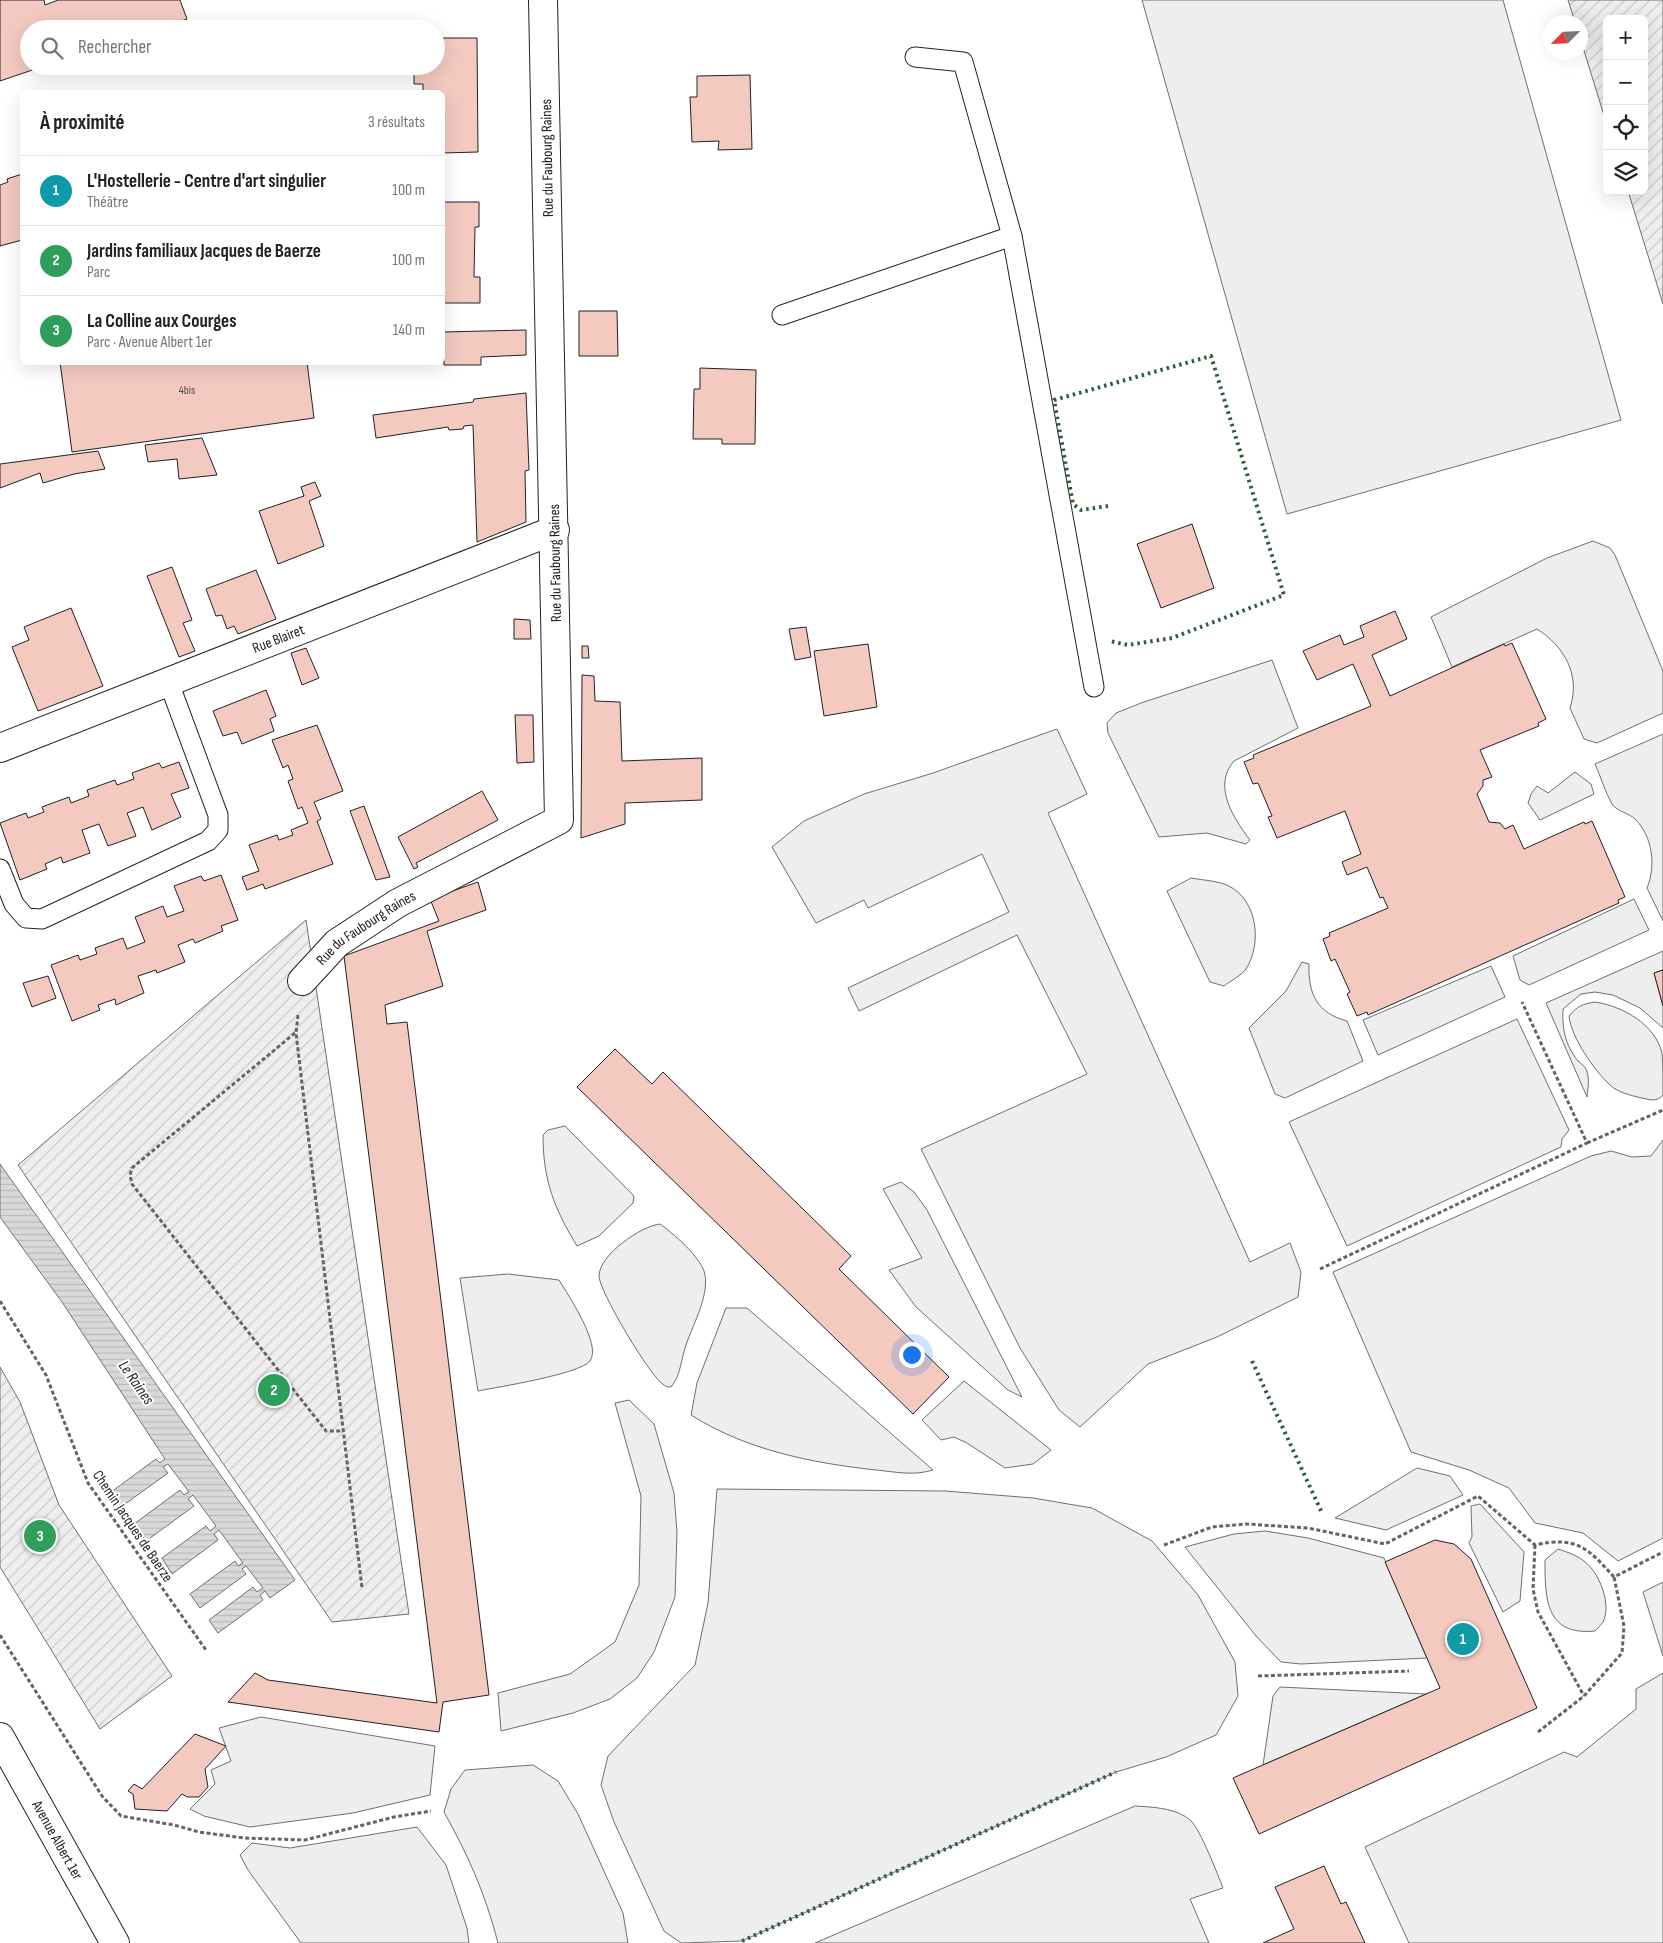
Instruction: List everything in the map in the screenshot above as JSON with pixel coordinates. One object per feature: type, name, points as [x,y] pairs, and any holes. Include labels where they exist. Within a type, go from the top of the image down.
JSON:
[{"type":"street","name":"Rue du Faubourg Raines","points":[[302,981],[338,943],[398,903],[559,820],[555,530],[543,0]]},
{"type":"street","name":"Rue Blairet","points":[[0,748],[555,530]]},
{"type":"street","name":"Avenue Albert 1er","points":[[0,1738],[114,1943]]},
{"type":"lane","points":[[915,57],[963,62],[1012,236],[1094,686]]},
{"type":"lane","points":[[782,315],[1012,236]]},
{"type":"lane","points":[[0,869],[14,904],[26,918],[42,919],[208,841],[218,830],[218,815],[168,683]]},
{"type":"path","points":[[302,981],[296,1033],[362,1588]]},
{"type":"path","points":[[1522,1002],[1587,1143]]},
{"type":"path","points":[[296,1033],[132,1168],[130,1174],[132,1184],[326,1430],[342,1431]]},
{"type":"path","points":[[1320,1269],[1587,1143],[1663,1110]]},
{"type":"path","name":"Chemin Jacques de Baerze","points":[[0,1301],[46,1375],[88,1483],[206,1650]]},
{"type":"path","points":[[1164,1545],[1212,1527],[1246,1524],[1308,1528],[1385,1544],[1478,1496],[1535,1545]]},
{"type":"path","points":[[1535,1545],[1554,1541],[1574,1543],[1596,1557],[1614,1577],[1624,1626],[1622,1653],[1584,1696],[1538,1732]]},
{"type":"path","points":[[1535,1545],[1533,1582],[1538,1612],[1584,1696]]},
{"type":"path","points":[[1614,1577],[1663,1552]]},
{"type":"path","points":[[0,1635],[102,1796],[120,1816],[174,1825],[199,1832],[244,1838],[305,1840],[394,1817],[431,1811]]},
{"type":"path","points":[[1258,1676],[1409,1671]]},
{"type":"shaded area","points":[[1142,0],[1503,0],[1621,420],[1287,514]]},
{"type":"shaded area","points":[[1568,0],[1663,0],[1663,304],[1629,195],[1648,195],[1648,15],[1603,15],[1603,112],[1587,60],[1588,15],[1573,15]]},
{"type":"shaded area","points":[[1593,541],[1610,548],[1615,555],[1663,671],[1663,713],[1597,743],[1584,739],[1570,708],[1573,696],[1572,673],[1562,653],[1547,636],[1537,629],[1452,667],[1431,617],[1547,558]]},
{"type":"shaded area","points":[[1272,660],[1298,728],[1234,761],[1228,771],[1225,791],[1228,802],[1232,812],[1250,840],[1246,844],[1207,833],[1159,837],[1108,733],[1107,723],[1116,713],[1141,703]]},
{"type":"shaded area","points":[[1057,729],[1087,794],[1048,813],[1250,1262],[1290,1243],[1301,1272],[1298,1297],[1217,1337],[1148,1364],[1080,1427],[1059,1410],[1020,1348],[921,1149],[1087,1074],[1017,935],[859,1011],[848,988],[1009,912],[982,854],[868,908],[864,900],[816,923],[772,847],[804,821],[864,794],[933,773]]},
{"type":"shaded area","points":[[1663,734],[1663,921],[1647,888],[1652,861],[1646,834],[1635,819],[1612,804],[1595,764]]},
{"type":"shaded area","points":[[1575,772],[1591,784],[1594,794],[1540,820],[1528,803],[1531,794],[1537,786],[1548,793]]},
{"type":"shaded area","points":[[1191,878],[1229,886],[1239,893],[1251,912],[1255,936],[1251,959],[1244,972],[1224,986],[1210,982],[1167,891]]},
{"type":"shaded area","points":[[1634,899],[1649,930],[1529,985],[1520,980],[1513,956]]},
{"type":"shaded area","points":[[306,920],[409,1614],[332,1622],[18,1165]]},
{"type":"shaded area","points":[[1663,951],[1663,970],[1654,973],[1663,1006],[1663,1028],[1640,1008],[1613,995],[1595,992],[1581,994],[1563,1009],[1563,1023],[1567,1043],[1587,1072],[1587,1097],[1546,1003]]},
{"type":"shaded area","points":[[1302,962],[1309,964],[1310,984],[1316,1001],[1328,1013],[1347,1021],[1363,1061],[1285,1098],[1275,1094],[1249,1028],[1286,991]]},
{"type":"shaded area","points":[[1491,966],[1505,997],[1378,1055],[1363,1020]]},
{"type":"shaded area","points":[[1595,1002],[1626,1012],[1645,1025],[1652,1033],[1662,1053],[1663,1095],[1661,1097],[1653,1100],[1629,1095],[1617,1090],[1604,1079],[1591,1062],[1574,1034],[1569,1016],[1580,1006]]},
{"type":"shaded area","points":[[1517,1019],[1569,1130],[1562,1139],[1561,1147],[1347,1246],[1289,1122]]},
{"type":"shaded area","points":[[565,1126],[634,1196],[633,1203],[599,1236],[577,1246],[556,1206],[545,1166],[543,1135],[548,1130]]},
{"type":"shaded area","points":[[1663,1140],[1663,1538],[1618,1561],[1583,1533],[1535,1523],[1509,1488],[1469,1470],[1411,1452],[1333,1272],[1591,1156],[1611,1151],[1632,1157],[1651,1156]]},
{"type":"shaded area","points":[[901,1182],[914,1192],[927,1210],[1022,1397],[1008,1390],[916,1307],[889,1270],[922,1258],[883,1189]]},
{"type":"shaded area","points":[[660,1224],[697,1258],[704,1271],[706,1280],[703,1299],[686,1345],[679,1372],[671,1387],[665,1386],[648,1367],[616,1315],[601,1285],[599,1276],[606,1259],[622,1243],[642,1230]]},
{"type":"shaded area","points":[[508,1274],[559,1280],[588,1332],[592,1354],[590,1361],[571,1371],[478,1391],[460,1278]]},
{"type":"shaded area","points":[[726,1308],[747,1308],[933,1470],[919,1473],[898,1472],[804,1459],[757,1446],[712,1427],[691,1415],[697,1383]]},
{"type":"shaded area","points":[[0,1367],[20,1402],[59,1505],[172,1676],[100,1729],[0,1567]]},
{"type":"shaded area","points":[[964,1381],[1051,1450],[1033,1464],[1005,1468],[967,1443],[954,1437],[941,1440],[922,1420]]},
{"type":"shaded area","points":[[629,1400],[654,1424],[674,1493],[677,1532],[675,1597],[654,1652],[637,1678],[610,1699],[573,1713],[501,1731],[498,1693],[570,1674],[615,1642],[639,1585],[641,1496],[615,1403]]},
{"type":"shaded area","points":[[1417,1468],[1450,1476],[1463,1495],[1386,1530],[1335,1518]]},
{"type":"shaded area","points":[[717,1489],[945,1491],[1033,1498],[1092,1508],[1152,1541],[1198,1595],[1235,1662],[1238,1696],[1216,1735],[1166,1757],[1116,1772],[742,1941],[681,1943],[664,1931],[614,1822],[601,1785],[608,1756],[695,1665],[708,1603]]},
{"type":"shaded area","points":[[1480,1504],[1524,1552],[1520,1601],[1503,1612],[1469,1543],[1472,1537],[1471,1506]]},
{"type":"shaded area","points":[[1265,1531],[1308,1538],[1384,1558],[1427,1658],[1301,1664],[1281,1662],[1256,1636],[1185,1547],[1234,1534]]},
{"type":"shaded area","points":[[1558,1549],[1575,1555],[1584,1561],[1599,1580],[1606,1606],[1603,1622],[1595,1631],[1578,1631],[1566,1627],[1557,1621],[1551,1612],[1546,1588],[1545,1560]]},
{"type":"shaded area","points":[[1663,1582],[1663,1656],[1643,1592]]},
{"type":"shaded area","points":[[1663,1673],[1663,1943],[1409,1943],[1365,1847],[1564,1752],[1577,1757],[1636,1709],[1636,1689]]},
{"type":"shaded area","points":[[1280,1687],[1426,1694],[1263,1765],[1273,1696]]},
{"type":"shaded area","points":[[261,1717],[435,1746],[430,1795],[353,1813],[250,1827],[204,1816],[190,1809],[215,1784],[211,1770],[231,1761],[219,1728]]},
{"type":"shaded area","points":[[533,1765],[558,1781],[578,1814],[623,1913],[628,1943],[498,1943],[476,1876],[444,1812],[451,1789],[465,1770]]},
{"type":"shaded area","points":[[1135,1806],[1164,1809],[1179,1813],[1191,1821],[1199,1833],[1223,1888],[1190,1899],[1209,1943],[815,1943]]},
{"type":"shaded area","points":[[417,1827],[446,1865],[467,1928],[469,1943],[301,1943],[248,1870],[240,1855],[252,1843],[290,1848]]},
{"type":"water","name":"Le Raines","points":[[0,1164],[295,1580],[270,1598],[265,1591],[260,1595],[263,1600],[218,1633],[209,1620],[253,1587],[257,1592],[263,1588],[246,1566],[242,1569],[246,1574],[200,1608],[190,1594],[235,1561],[238,1566],[243,1563],[219,1530],[214,1534],[218,1540],[172,1574],[162,1558],[206,1526],[210,1531],[216,1526],[193,1495],[188,1499],[194,1506],[146,1541],[134,1524],[180,1490],[184,1495],[189,1492],[168,1464],[163,1467],[168,1473],[121,1507],[111,1492],[156,1459],[160,1463],[165,1459],[62,1302],[0,1217]]},
{"type":"building","points":[[0,0],[44,0],[45,5],[58,0],[180,0],[187,19],[184,20],[20,20],[20,74],[0,81]]},
{"type":"building","points":[[445,38],[477,38],[478,152],[445,153],[445,90],[423,90],[423,84],[414,84],[414,75],[445,75]]},
{"type":"building","points":[[750,75],[752,149],[718,150],[719,141],[692,142],[690,97],[697,97],[697,76]]},
{"type":"building","points":[[20,175],[20,241],[0,246],[0,185],[8,182],[7,179]]},
{"type":"building","points":[[445,202],[479,202],[479,227],[475,227],[474,277],[480,277],[480,303],[445,303]]},
{"type":"building","points":[[579,311],[617,311],[618,356],[579,356]]},
{"type":"building","points":[[526,330],[526,355],[481,357],[481,365],[445,365],[445,332]]},
{"type":"building","points":[[60,365],[307,365],[314,418],[72,452]]},
{"type":"building","points":[[700,368],[756,370],[755,444],[722,444],[722,439],[693,439],[694,389],[700,389]]},
{"type":"building","points":[[526,393],[529,470],[525,471],[526,522],[477,542],[473,425],[464,426],[463,429],[449,430],[448,427],[376,438],[373,415]]},
{"type":"building","points":[[202,438],[217,475],[179,479],[177,459],[148,462],[145,445]]},
{"type":"building","points":[[98,451],[105,469],[74,474],[43,483],[40,473],[0,488],[0,464]]},
{"type":"building","points":[[315,482],[321,496],[309,501],[324,546],[278,564],[259,511],[304,496],[301,487]]},
{"type":"building","points":[[1192,524],[1214,588],[1161,608],[1137,544]]},
{"type":"building","points":[[172,567],[192,620],[183,623],[195,651],[179,657],[147,576]]},
{"type":"building","points":[[256,570],[276,619],[238,634],[234,626],[227,629],[222,615],[216,616],[206,589]]},
{"type":"building","points":[[71,608],[103,686],[38,711],[12,647],[29,640],[24,627]]},
{"type":"building","points":[[1395,611],[1407,639],[1372,655],[1390,696],[1504,644],[1505,646],[1512,643],[1546,719],[1538,723],[1539,726],[1480,750],[1492,777],[1483,780],[1483,786],[1477,794],[1489,822],[1500,823],[1505,829],[1513,825],[1524,849],[1584,822],[1585,824],[1592,821],[1625,897],[1618,900],[1619,903],[1368,1015],[1367,1012],[1357,1016],[1347,994],[1350,992],[1335,959],[1331,961],[1323,939],[1330,936],[1329,933],[1388,908],[1383,897],[1380,898],[1367,867],[1347,875],[1342,862],[1361,854],[1345,811],[1277,838],[1268,817],[1272,816],[1258,783],[1253,784],[1244,762],[1254,758],[1253,755],[1371,706],[1353,664],[1317,680],[1303,651],[1340,635],[1344,645],[1364,637],[1360,626]]},
{"type":"building","points":[[514,619],[530,620],[531,639],[514,639]]},
{"type":"building","points":[[806,627],[811,657],[795,660],[789,629]]},
{"type":"building","points":[[868,644],[877,707],[824,716],[814,651]]},
{"type":"building","points":[[582,646],[588,646],[589,658],[582,658]]},
{"type":"building","points":[[306,648],[319,678],[302,685],[291,653]]},
{"type":"building","points":[[582,675],[594,676],[595,701],[620,702],[622,761],[702,758],[702,800],[625,803],[625,824],[581,838]]},
{"type":"building","points":[[266,690],[276,716],[270,719],[274,731],[242,744],[237,732],[223,736],[213,711]]},
{"type":"building","points":[[515,715],[533,715],[534,762],[517,763]]},
{"type":"building","points":[[317,725],[343,791],[314,802],[321,819],[317,821],[333,864],[265,889],[263,884],[247,890],[242,877],[259,871],[249,845],[277,835],[279,840],[293,835],[291,830],[308,823],[302,807],[298,809],[288,781],[293,779],[288,765],[283,768],[272,740]]},
{"type":"building","points":[[179,762],[189,788],[171,794],[181,817],[152,830],[143,807],[127,813],[136,836],[108,846],[99,824],[82,830],[90,853],[63,863],[61,857],[45,864],[47,869],[20,880],[0,823],[26,813],[28,818],[44,812],[42,807],[69,797],[71,803],[89,796],[87,790],[115,780],[117,785],[134,779],[132,773],[159,763],[162,768]]},
{"type":"building","points":[[482,791],[498,820],[416,863],[418,867],[414,869],[398,837]]},
{"type":"building","points":[[364,806],[390,877],[376,880],[350,811]]},
{"type":"building","points":[[221,875],[238,920],[221,926],[223,931],[195,943],[193,939],[178,945],[185,962],[157,973],[156,970],[138,976],[144,993],[116,1005],[115,999],[98,1005],[100,1010],[72,1021],[51,965],[78,955],[80,960],[97,954],[95,948],[123,938],[127,949],[145,942],[135,917],[163,906],[167,917],[184,911],[174,886],[201,876],[204,881]]},
{"type":"building","points":[[478,882],[486,910],[427,931],[443,986],[385,1005],[387,1024],[407,1022],[489,1695],[443,1702],[439,1732],[228,1702],[255,1673],[268,1680],[437,1703],[344,956],[439,921],[430,899]]},
{"type":"building","points":[[1663,970],[1663,1006],[1654,973]]},
{"type":"building","points":[[48,976],[56,998],[32,1007],[23,983]]},
{"type":"building","points":[[615,1049],[652,1084],[663,1072],[851,1256],[839,1269],[949,1377],[913,1414],[577,1087]]},
{"type":"building","points":[[1435,1540],[1454,1544],[1471,1559],[1537,1708],[1259,1834],[1233,1778],[1440,1688],[1385,1562]]},
{"type":"building","points":[[195,1734],[226,1746],[205,1769],[208,1787],[199,1797],[187,1797],[182,1794],[167,1811],[135,1809],[133,1794],[128,1791],[134,1784],[142,1789]]},
{"type":"building","points":[[1324,1866],[1341,1904],[1346,1902],[1365,1943],[1263,1943],[1294,1929],[1275,1887]]},
{"type":"hedge","points":[[1108,506],[1081,510],[1073,504],[1054,400],[1211,356],[1284,595],[1172,638],[1128,645],[1110,641]]},
{"type":"hedge","points":[[1252,1361],[1322,1513]]},
{"type":"hedge","points":[[742,1941],[1116,1772]]},
{"type":"place","name":"Jardins familiaux Jacques de Baerze","points":[[274,1390]]},
{"type":"place","name":"La Colline aux Courges","points":[[40,1536]]},
{"type":"place","name":"L'Hostellerie - Centre d'art singulier","points":[[1463,1639]]}]
